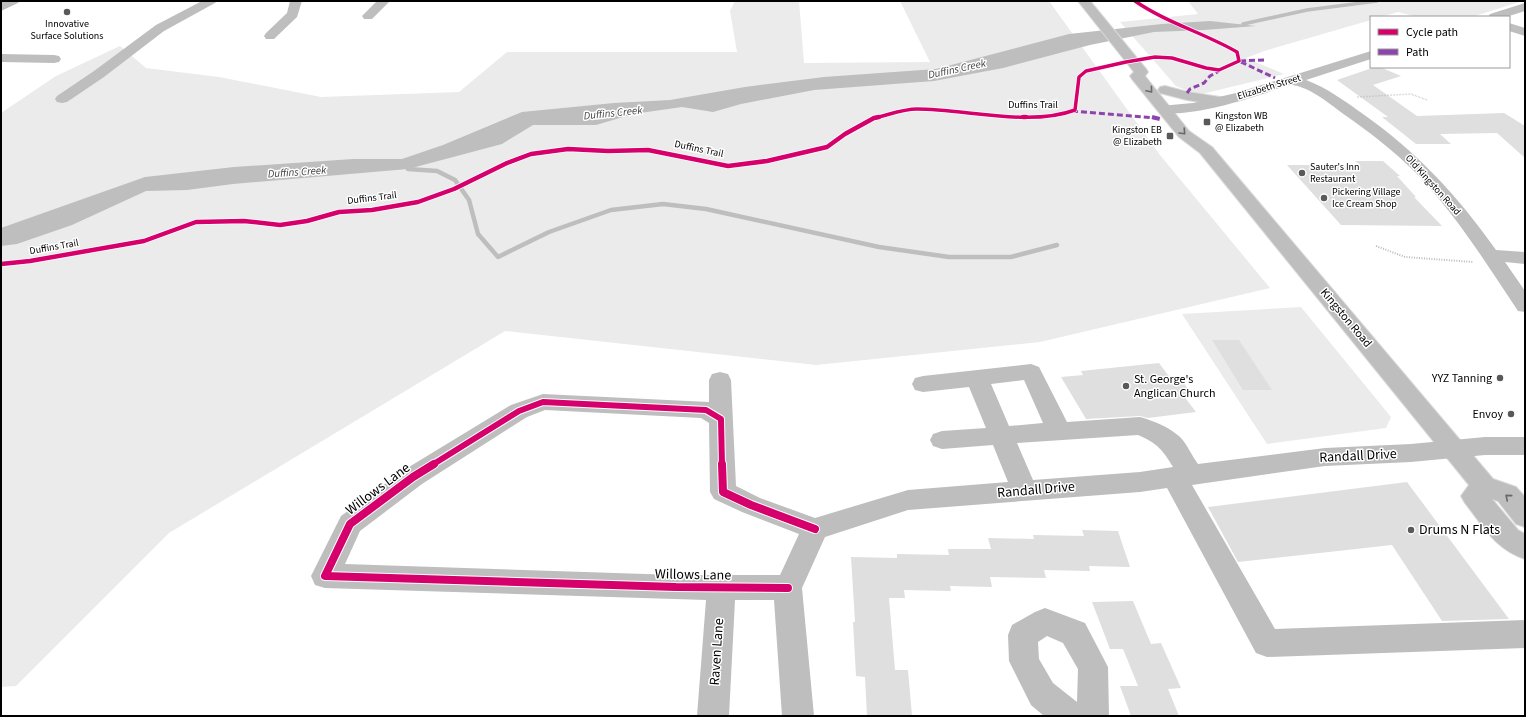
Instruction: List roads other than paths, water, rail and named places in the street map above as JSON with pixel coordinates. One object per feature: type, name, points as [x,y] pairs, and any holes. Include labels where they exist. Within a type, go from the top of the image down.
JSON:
[{"type":"street","points":[[1,7],[14,1]]},
{"type":"street","points":[[62,99],[99,74],[160,28],[211,1]]},
{"type":"street","points":[[270,36],[293,14],[296,1]]},
{"type":"street","points":[[368,16],[384,1]]},
{"type":"street","points":[[1084,1],[1141,72],[1154,76],[1165,90],[1173,109]]},
{"type":"street","points":[[1497,16],[1525,7]]},
{"type":"street","points":[[1510,27],[1525,32]]},
{"type":"street","name":"Elizabeth Street","points":[[1173,109],[1220,101],[1294,80],[1370,55]]},
{"type":"street","points":[[1,58],[54,59]]},
{"type":"street","points":[[1141,72],[1137,76],[1173,109]]},
{"type":"street","name":"Old Kingston Road","points":[[1294,80],[1325,94],[1403,152],[1435,184],[1462,216],[1483,258],[1525,306]]},
{"type":"street","points":[[1165,90],[1187,96],[1220,101]]},
{"type":"street","name":"Kingston Road","points":[[1173,109],[1184,134],[1206,150],[1366,342],[1452,450],[1484,486]]},
{"type":"street","points":[[1483,258],[1525,258]]},
{"type":"street","points":[[923,384],[1031,372],[1059,431]]},
{"type":"street","points":[[977,378],[1025,491]]},
{"type":"street","points":[[720,380],[723,492],[751,505],[815,529],[788,588],[798,716]]},
{"type":"street","name":"Willows Lane","points":[[722,419],[706,410],[543,402],[519,411],[413,477],[350,524],[325,576],[721,588],[788,588]]},
{"type":"street","points":[[942,440],[1140,426],[1155,432],[1172,444],[1182,476],[1267,643],[1525,634]]},
{"type":"street","name":"Randall Drive","points":[[815,529],[908,500],[1140,482],[1325,457],[1452,450],[1485,446],[1525,446]]},
{"type":"street","points":[[1525,516],[1507,494],[1484,486],[1474,496],[1508,538],[1525,548]]},
{"type":"street","name":"Raven Lane","points":[[713,716],[721,588]]},
{"type":"street","points":[[1069,716],[1042,694],[1024,661],[1023,635],[1045,621],[1074,633],[1093,667],[1093,716]]},
{"type":"water","name":"Duffins Creek","points":[[1210,21],[1256,26],[1154,32],[1090,45],[1003,68],[934,81],[814,90],[741,104],[713,112],[682,107],[633,114],[596,125],[533,125],[502,144],[408,169],[233,184],[187,190],[146,191],[72,225],[17,244],[1,246],[1,228],[145,177],[234,167],[353,159],[402,159],[443,145],[522,112],[614,103],[670,100],[745,87],[824,77],[936,69],[1069,34],[1162,24]]},
{"type":"waterway","name":"Duffins Creek","points":[[1243,24],[1307,10],[1377,1]]},
{"type":"waterway","points":[[408,169],[437,171],[455,180],[469,200],[478,234],[498,257],[549,232],[611,210],[663,204],[706,209],[879,247],[949,257],[1011,257],[1057,245]]},
{"type":"place","name":"Innovative Surface Solutions","points":[[67,12]]},
{"type":"place","name":"Kingston WB @ Elizabeth","points":[[1207,122]]},
{"type":"place","name":"Kingston EB @ Elizabeth","points":[[1170,136]]},
{"type":"place","name":"Sauter's Inn Restaurant","points":[[1302,173]]},
{"type":"place","name":"Pickering Village Ice Cream Shop","points":[[1324,198]]},
{"type":"place","name":"YYZ Tanning","points":[[1500,378]]},
{"type":"place","name":"St. George's Anglican Church","points":[[1126,386]]},
{"type":"place","name":"Envoy","points":[[1511,414]]},
{"type":"place","name":"Drums N Flats","points":[[1411,530]]}]
